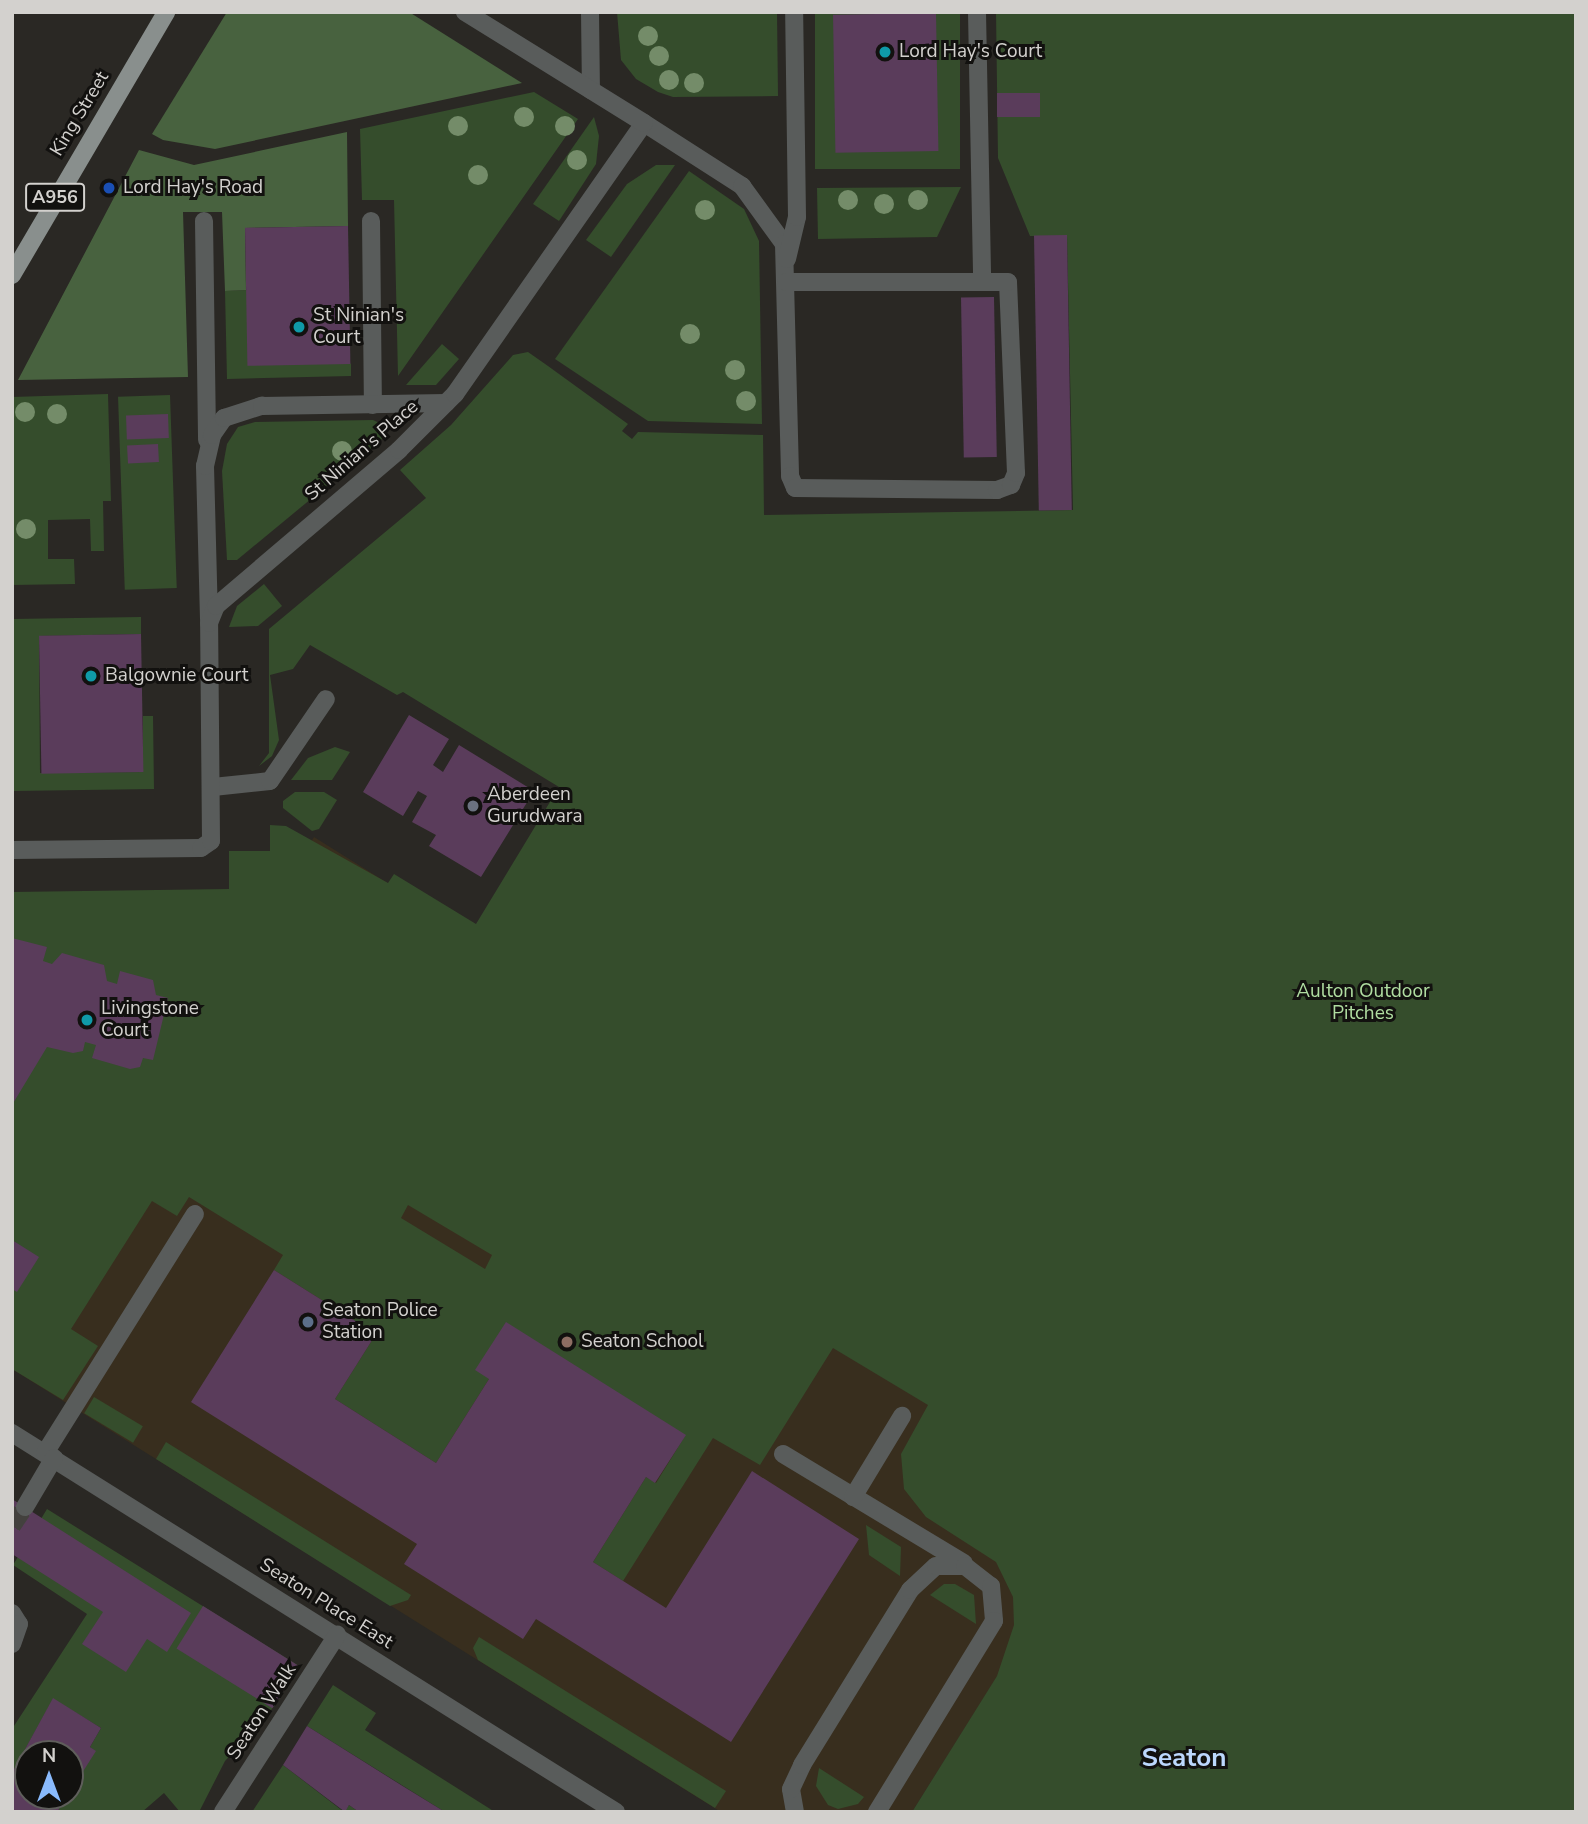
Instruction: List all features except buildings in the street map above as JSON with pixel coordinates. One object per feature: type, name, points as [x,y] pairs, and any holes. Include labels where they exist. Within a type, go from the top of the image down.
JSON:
[{"type":"main road","name":"King Street","points":[[12,275],[166,12]]},
{"type":"street","points":[[465,12],[742,186],[772,222],[786,261]]},
{"type":"street","points":[[590,12],[591,90]]},
{"type":"street","points":[[786,282],[1003,280],[1012,292],[1016,473],[1011,485],[998,490],[795,488],[790,476],[786,282],[786,261],[797,217],[794,12]]},
{"type":"street","points":[[977,12],[982,279]]},
{"type":"street","name":"St Ninian's Place","points":[[209,623],[222,599],[399,450],[446,403],[645,123]]},
{"type":"street","points":[[12,849],[201,848],[213,833],[204,221]]},
{"type":"street","points":[[371,221],[373,405]]},
{"type":"street","points":[[207,450],[216,426],[241,409],[446,403]]},
{"type":"street","points":[[213,787],[270,782],[326,699]]},
{"type":"street","points":[[24,1507],[49,1455],[195,1214]]},
{"type":"street","points":[[853,1497],[902,1416]]},
{"type":"street","name":"Seaton Place East","points":[[12,1433],[616,1812]]},
{"type":"street","points":[[783,1454],[976,1571],[994,1593],[990,1632],[877,1812]]},
{"type":"street","points":[[795,1812],[791,1788],[802,1765],[910,1590],[936,1566],[954,1563],[976,1571]]},
{"type":"street","points":[[12,1613],[19,1624],[12,1644]]},
{"type":"street","name":"Seaton Walk","points":[[223,1812],[337,1635]]},
{"type":"shaded area","name":"Seaton School","points":[[314,837],[1183,1381],[912,1812],[721,1812],[12,1369],[12,1316]]},
{"type":"green space","points":[[227,12],[409,12],[522,83],[215,149],[163,140],[152,134]]},
{"type":"green space","points":[[617,12],[777,12],[778,96],[673,97],[658,92],[636,79],[621,60]]},
{"type":"green space","name":"Lord Hay's Court","points":[[815,12],[960,12],[960,169],[815,169]]},
{"type":"green space","name":"Aulton Outdoor Pitches","points":[[996,12],[1576,12],[1576,1812],[912,1812],[997,1676],[1014,1625],[1013,1597],[996,1562],[926,1517],[904,1489],[901,1454],[928,1405],[833,1348],[760,1465],[713,1438],[623,1581],[593,1562],[646,1477],[656,1483],[685,1436],[489,1379],[436,1463],[335,1399],[376,1334],[274,1270],[283,1255],[189,1197],[177,1216],[152,1201],[71,1329],[98,1346],[63,1400],[12,1369],[12,892],[229,889],[229,851],[270,851],[270,825],[286,826],[388,883],[394,874],[476,924],[559,787],[403,692],[397,695],[310,645],[293,669],[270,675],[279,740],[272,756],[259,766],[269,753],[269,629],[426,498],[400,470],[451,425],[513,355],[528,352],[548,366],[628,424],[622,431],[632,439],[638,432],[763,435],[764,515],[1073,510],[1067,236],[1030,236],[998,158]],"holes":[[[408,1205],[492,1255],[485,1269],[401,1218]]]},
{"type":"green space","points":[[534,92],[578,119],[398,376],[394,200],[362,200],[360,129]]},
{"type":"green space","points":[[594,117],[599,136],[596,164],[559,221],[533,204]]},
{"type":"green space","points":[[347,132],[348,226],[245,228],[246,290],[225,291],[222,212],[183,212],[188,377],[18,380],[139,150],[194,165]]},
{"type":"green space","points":[[656,165],[675,165],[611,257],[586,240],[627,184]]},
{"type":"green space","points":[[689,171],[744,209],[759,241],[762,424],[648,421],[555,359]]},
{"type":"green space","points":[[961,187],[937,237],[818,239],[817,188]]},
{"type":"green space","points":[[246,290],[351,364],[351,376],[227,379],[225,291]]},
{"type":"green space","points":[[442,344],[459,359],[436,385],[406,385]]},
{"type":"green space","points":[[108,394],[111,501],[103,501],[104,551],[91,551],[90,519],[48,520],[48,559],[74,559],[75,584],[12,585],[12,397]]},
{"type":"green space","points":[[170,395],[177,588],[125,590],[118,397]]},
{"type":"green space","points":[[373,420],[388,427],[380,442],[237,560],[227,560],[222,471],[227,444],[238,427],[255,422]]},
{"type":"green space","points":[[264,584],[282,606],[258,626],[229,627],[237,606]]},
{"type":"green space","points":[[141,617],[141,634],[39,636],[40,773],[143,772],[143,716],[153,716],[154,789],[12,791],[12,619]]},
{"type":"green space","points":[[335,747],[350,752],[332,780],[291,780],[308,758]]},
{"type":"green space","points":[[295,792],[324,792],[337,800],[319,829],[312,831],[283,808],[283,801]]},
{"type":"green space","points":[[94,1397],[143,1426],[133,1443],[84,1413]]},
{"type":"green space","points":[[166,1442],[411,1595],[408,1600],[390,1606],[156,1459]]},
{"type":"green space","points":[[47,1509],[299,1666],[268,1715],[225,1761],[199,1812],[180,1812],[164,1793],[142,1812],[57,1812],[84,1810],[84,1769],[95,1751],[90,1747],[101,1728],[53,1699],[30,1740],[14,1740],[12,1773],[12,1729],[87,1614],[13,1565]]},
{"type":"green space","points":[[866,1525],[901,1547],[900,1576],[869,1555]]},
{"type":"green space","points":[[944,1584],[955,1584],[974,1595],[976,1624],[930,1595]]},
{"type":"green space","points":[[479,1637],[726,1791],[715,1808],[478,1660],[473,1648]]},
{"type":"green space","points":[[333,1685],[376,1713],[365,1730],[495,1812],[445,1812],[307,1726]]},
{"type":"green space","points":[[283,1765],[344,1812],[252,1812]]},
{"type":"green space","points":[[819,1768],[864,1797],[858,1804],[838,1809],[828,1805],[816,1786]]},
{"type":"green space","points":[[349,1805],[359,1812],[344,1812]]},
{"type":"tunnel","points":[[12,1526],[25,1507]]},
{"type":"place","name":"Lord Hay's Court","points":[[885,52]]},
{"type":"place","name":"Lord Hay's Road","points":[[109,188]]},
{"type":"place","name":"St Ninian's Court","points":[[299,327]]},
{"type":"place","name":"Balgownie Court","points":[[91,676]]},
{"type":"place","name":"Aberdeen Gurudwara","points":[[473,806]]},
{"type":"place","name":"Livingstone Court","points":[[87,1020]]},
{"type":"place","name":"Seaton Police Station","points":[[308,1322]]},
{"type":"place","name":"Seaton School","points":[[567,1342]]},
{"type":"district","name":"Seaton","points":[[1184,1758]]}]
